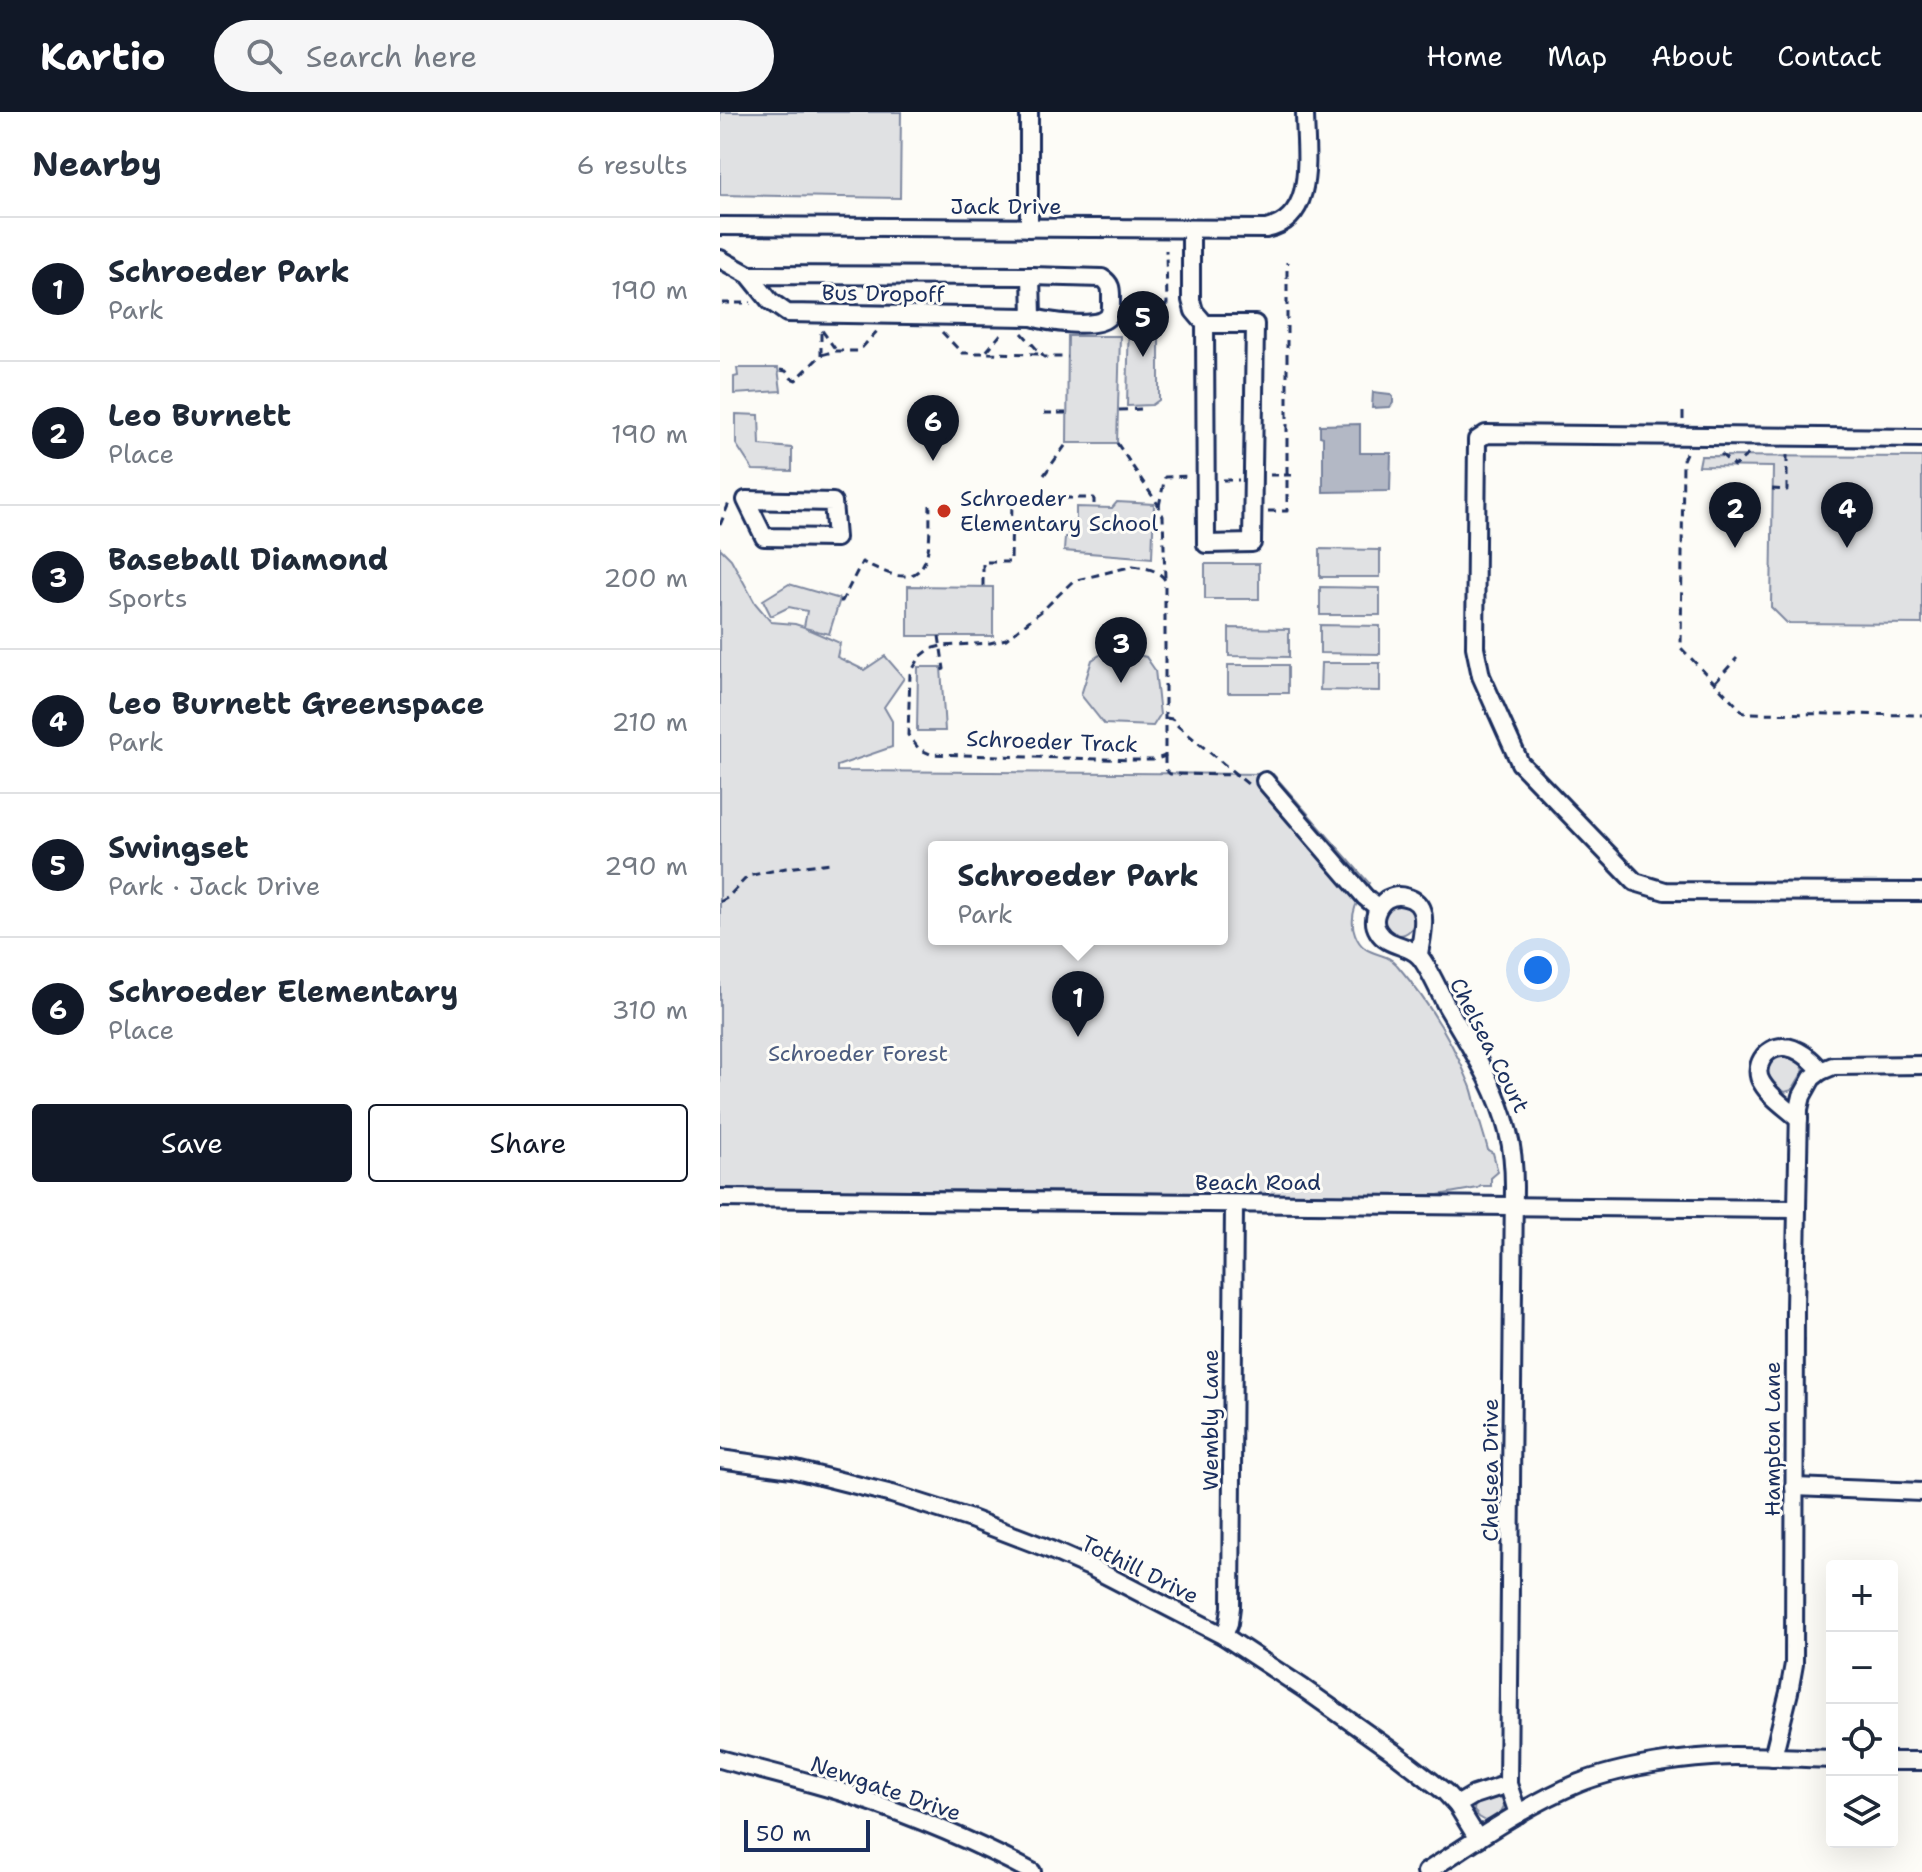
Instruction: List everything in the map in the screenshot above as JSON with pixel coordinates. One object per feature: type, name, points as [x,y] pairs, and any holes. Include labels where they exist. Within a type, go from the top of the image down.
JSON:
[{"type":"street","points":[[1029,112],[1029,228]]},
{"type":"street","name":"Jack Drive","points":[[720,226],[1277,227],[1290,218],[1304,191],[1305,112]]},
{"type":"street","points":[[1191,229],[1191,300],[1194,311],[1205,324],[1206,544],[1252,543],[1255,324],[1205,324]]},
{"type":"street","points":[[720,259],[749,275]]},
{"type":"street","name":"Bus Dropoff","points":[[749,275],[1102,278],[1111,288],[1110,312],[1106,319],[1096,323],[1047,322],[1032,317],[787,313],[770,301],[749,275]]},
{"type":"street","points":[[1031,276],[1032,317]]},
{"type":"street","points":[[1922,438],[1486,434],[1477,440],[1475,647],[1481,676],[1520,763],[1635,882],[1665,891],[1922,892]]},
{"type":"street","points":[[739,498],[833,502],[836,538],[764,537],[739,498]]},
{"type":"street","points":[[1270,786],[1365,897],[1378,908]]},
{"type":"street","points":[[1392,897],[1412,899],[1422,909],[1424,919],[1419,955],[1386,941],[1379,934],[1375,916],[1378,908],[1392,897]]},
{"type":"street","name":"Chelsea Court","points":[[1419,955],[1502,1111],[1511,1147],[1514,1206]]},
{"type":"street","points":[[1799,1119],[1761,1083],[1759,1077],[1758,1065],[1765,1054],[1776,1048],[1788,1048],[1809,1058],[1821,1071],[1847,1064],[1922,1065]]},
{"type":"street","name":"Hampton Lane","points":[[1773,1757],[1794,1664],[1799,1119],[1806,1087],[1821,1071]]},
{"type":"street","name":"Beach Road","points":[[720,1198],[1796,1209]]},
{"type":"street","name":"Wembly Lane","points":[[1224,1636],[1231,1607],[1234,1204]]},
{"type":"street","name":"Chelsea Drive","points":[[1514,1206],[1508,1784],[1518,1814]]},
{"type":"street","name":"Tothill Drive","points":[[720,1459],[792,1469],[892,1494],[971,1519],[1092,1568],[1224,1636],[1303,1688],[1445,1792],[1478,1839]]},
{"type":"street","points":[[1794,1487],[1922,1492]]},
{"type":"street","points":[[1426,1872],[1518,1814],[1581,1782],[1629,1769],[1693,1759],[1734,1756],[1826,1759]]},
{"type":"street","name":"Newgate Drive","points":[[720,1759],[891,1809],[963,1838],[1032,1872]]},
{"type":"street","points":[[1898,1761],[1922,1761]]},
{"type":"street","points":[[1457,1805],[1474,1795],[1508,1784]]},
{"type":"path","points":[[1152,315],[1167,304],[1166,250]]},
{"type":"path","points":[[1252,511],[1287,511],[1287,262]]},
{"type":"path","points":[[821,355],[821,329],[837,351]]},
{"type":"path","points":[[780,370],[796,380],[821,355],[859,351],[878,330]]},
{"type":"path","points":[[940,331],[962,353],[1041,354]]},
{"type":"path","points":[[986,353],[1003,331]]},
{"type":"path","points":[[1119,410],[1142,409],[1142,406]]},
{"type":"path","points":[[1044,413],[1066,413]]},
{"type":"path","points":[[1044,475],[1067,443]]},
{"type":"path","name":"Schroeder Track","points":[[941,646],[930,649],[920,657],[910,674],[908,735],[919,749],[930,754],[1118,760],[1154,760],[1165,756],[1163,516],[1117,443]]},
{"type":"path","points":[[1691,451],[1686,453],[1683,460],[1681,648],[1744,713],[1922,715]]},
{"type":"path","points":[[1729,451],[1718,451],[1734,466],[1752,451],[1741,452]]},
{"type":"path","points":[[1772,489],[1787,490],[1787,452],[1776,452]]},
{"type":"path","points":[[720,525],[739,498]]},
{"type":"path","points":[[983,586],[983,562],[1011,562],[1012,498],[1094,498],[1094,508]]},
{"type":"path","points":[[840,601],[862,562],[906,577],[920,570],[927,561],[930,505]]},
{"type":"path","points":[[941,646],[1006,639],[1073,581],[1133,566],[1161,573],[1165,580]]},
{"type":"path","points":[[939,636],[944,669],[941,670]]},
{"type":"path","points":[[1715,682],[1737,658]]},
{"type":"path","points":[[1166,718],[1172,719],[1256,790],[1270,786]]},
{"type":"path","points":[[1165,756],[1165,769],[1170,774],[1238,775]]},
{"type":"path","points":[[720,902],[748,876],[831,863]]},
{"type":"green space","points":[[720,112],[901,112],[900,198],[720,195]]},
{"type":"green space","points":[[1129,315],[1159,315],[1159,400],[1152,405],[1127,406]]},
{"type":"green space","points":[[1068,336],[1120,336],[1117,443],[1067,443]]},
{"type":"green space","points":[[737,368],[778,368],[781,391],[734,394]]},
{"type":"green space","points":[[736,414],[759,415],[760,445],[792,448],[792,471],[753,470],[736,444]]},
{"type":"green space","points":[[1701,456],[1922,457],[1922,624],[1787,623],[1771,607],[1773,467],[1699,466]]},
{"type":"green space","points":[[1117,502],[1154,504],[1152,558],[1064,551],[1069,522],[1076,521],[1076,507],[1112,508]]},
{"type":"green space","name":"Schroeder Forest","points":[[720,548],[731,559],[755,603],[771,622],[804,627],[807,611],[789,607],[771,616],[763,600],[789,584],[840,599],[829,634],[805,628],[840,643],[837,657],[864,670],[885,656],[904,678],[884,707],[892,721],[892,747],[837,766],[837,771],[1273,774],[1369,883],[1353,913],[1355,934],[1369,951],[1387,957],[1397,965],[1438,1022],[1470,1085],[1488,1150],[1493,1153],[1498,1172],[1491,1178],[1491,1186],[1438,1195],[720,1191]]},
{"type":"green space","points":[[1320,549],[1380,550],[1380,577],[1320,577]]},
{"type":"green space","points":[[1205,564],[1259,564],[1259,599],[1205,599]]},
{"type":"green space","points":[[908,586],[993,587],[993,636],[908,636]]},
{"type":"green space","points":[[1320,587],[1380,588],[1380,615],[1320,615]]},
{"type":"green space","points":[[1320,625],[1380,626],[1380,654],[1320,653]]},
{"type":"green space","points":[[1229,628],[1289,629],[1289,657],[1229,656]]},
{"type":"green space","points":[[1111,648],[1146,657],[1155,670],[1160,715],[1153,726],[1104,724],[1081,695],[1092,660]]},
{"type":"green space","points":[[1321,663],[1380,663],[1380,691],[1320,690]]},
{"type":"green space","points":[[1228,665],[1288,665],[1288,693],[1228,693]]},
{"type":"green space","points":[[918,667],[941,667],[945,731],[917,731]]},
{"type":"green space","points":[[1399,905],[1410,909],[1414,920],[1410,931],[1399,935],[1388,931],[1384,920],[1388,909]]},
{"type":"green space","points":[[1784,1055],[1801,1064],[1804,1070],[1792,1090],[1785,1092],[1774,1083],[1767,1071],[1769,1061]]},
{"type":"green space","points":[[1493,1796],[1502,1798],[1504,1806],[1499,1816],[1486,1821],[1474,1811],[1475,1802]]},
{"type":"shaded area","points":[[1373,392],[1390,394],[1393,403],[1390,407],[1372,408]]},
{"type":"shaded area","points":[[1360,424],[1360,453],[1391,453],[1390,491],[1323,492],[1323,437],[1320,436],[1320,425]]},
{"type":"place","name":"Swingset","points":[[1143,357]]},
{"type":"place","name":"Schroeder Elementary","points":[[933,461]]},
{"type":"place","name":"Schroeder Elementary School","points":[[944,511]]},
{"type":"place","name":"Leo Burnett","points":[[1735,548]]},
{"type":"place","name":"Leo Burnett Greenspace","points":[[1847,548]]},
{"type":"place","name":"Baseball Diamond","points":[[1121,683]]},
{"type":"place","name":"Schroeder Park","points":[[1078,1037]]}]
